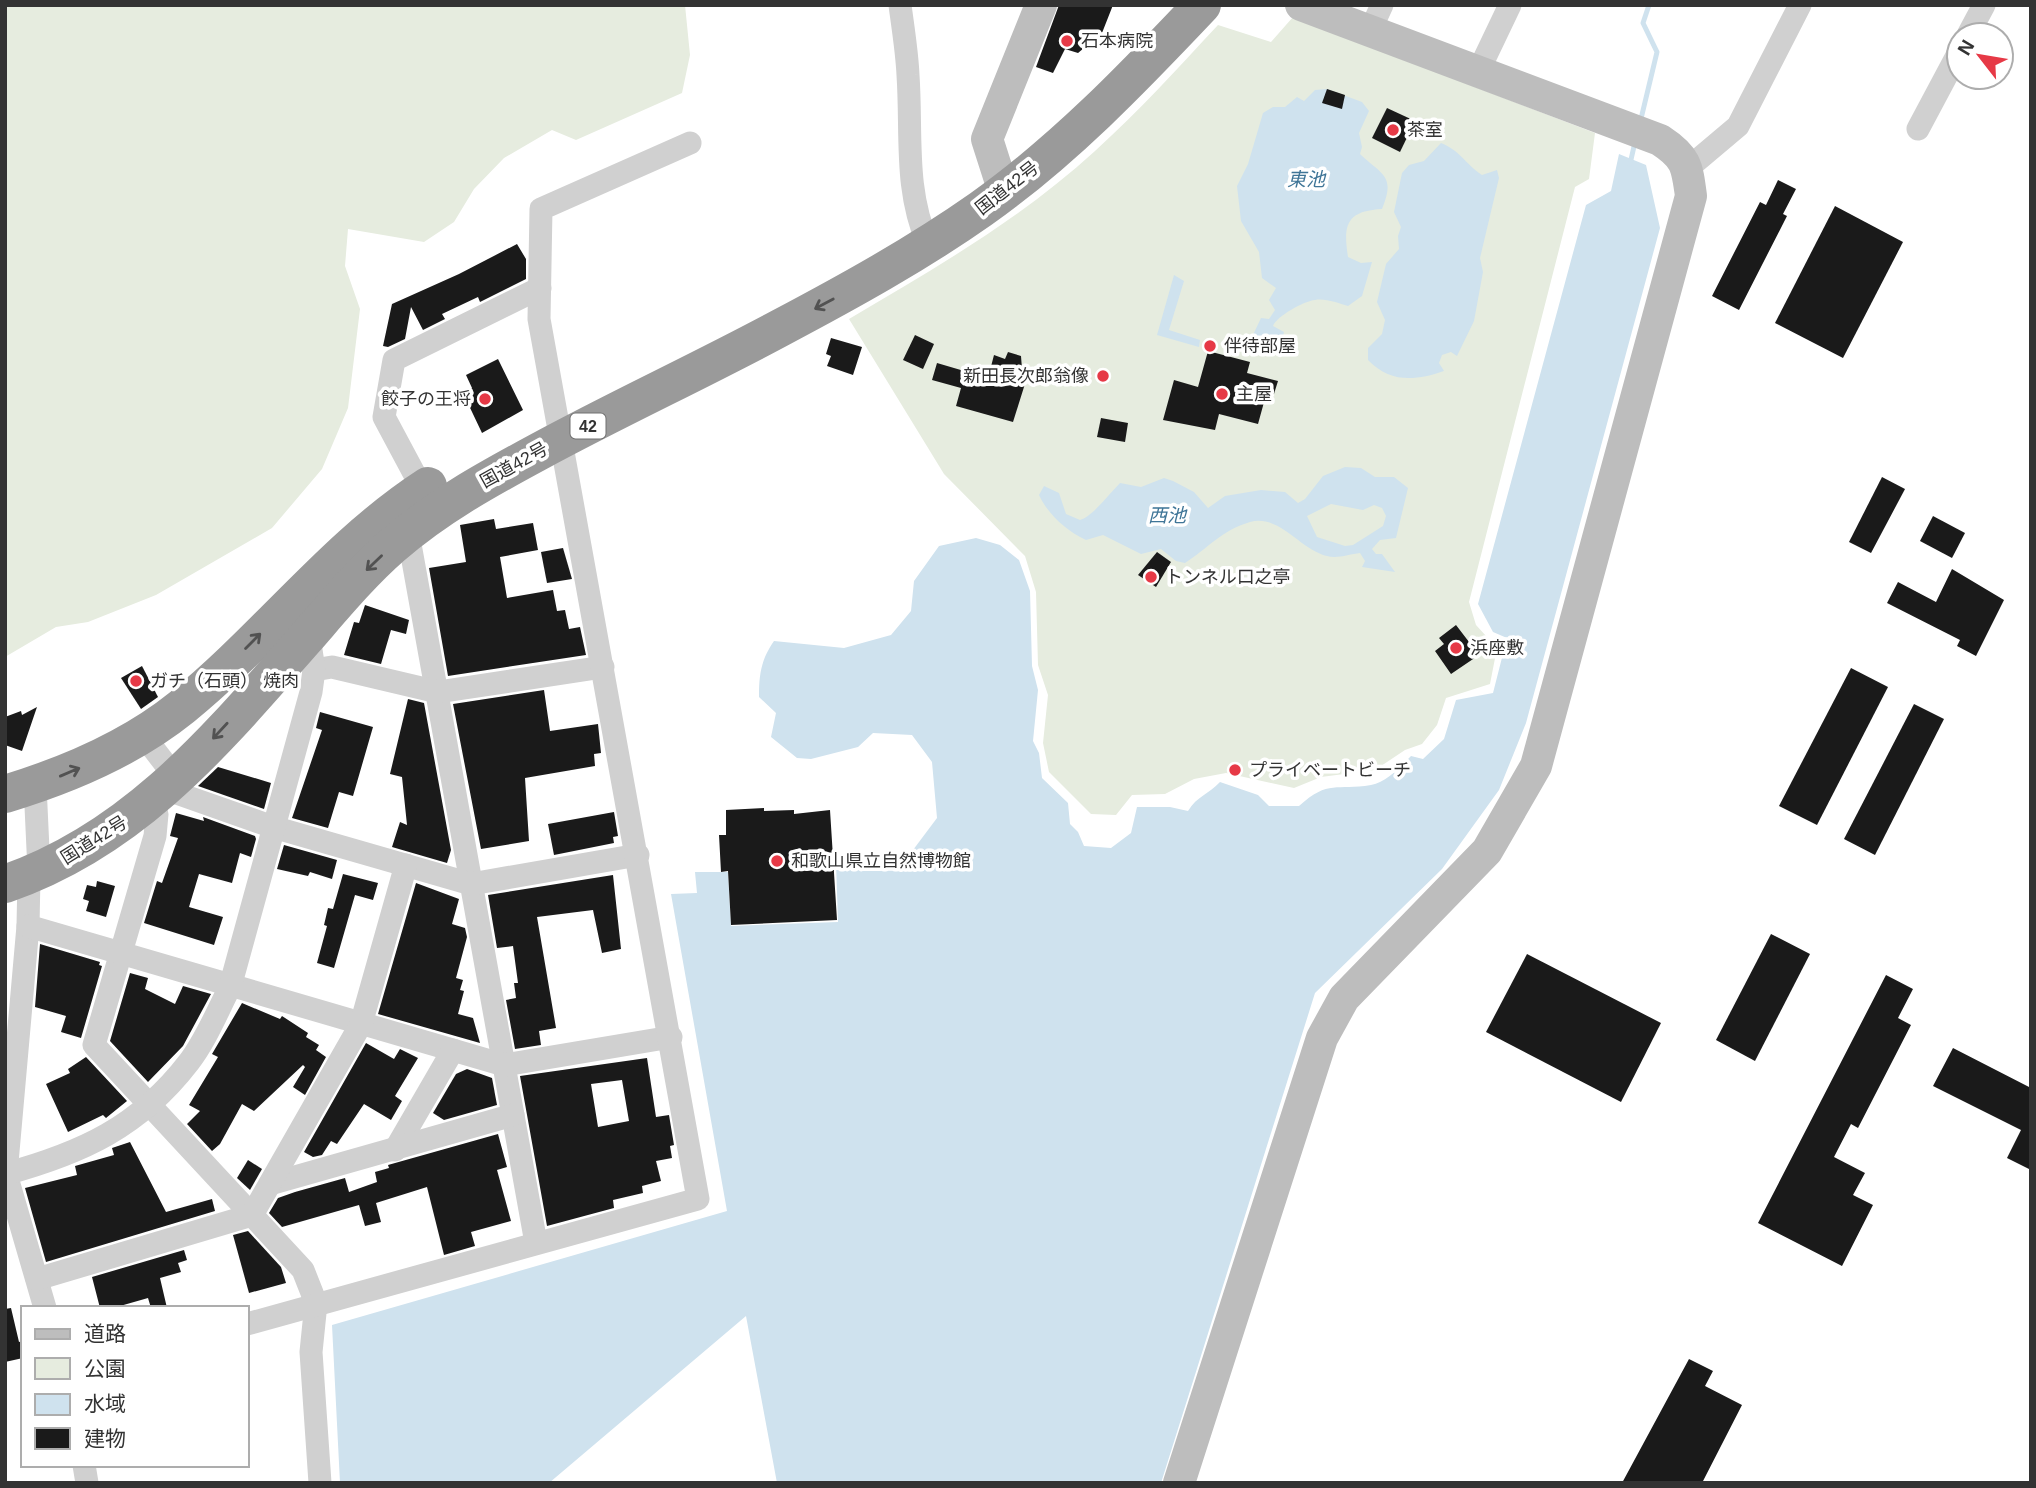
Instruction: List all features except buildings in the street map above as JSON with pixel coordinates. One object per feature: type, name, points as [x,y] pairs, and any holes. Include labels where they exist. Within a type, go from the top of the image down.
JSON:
[{"type":"highway","name":"国道42号","points":[[1000,180],[1169,5]]},
{"type":"highway","name":"国道42号","points":[[20,790],[96,760],[143,735],[215,679],[370,528],[423,490],[778,329],[923,234],[1092,118],[1202,5]]},
{"type":"highway","name":"国道42号","points":[[25,877],[88,847],[164,790],[311,653],[353,584],[408,533],[559,428]]},
{"type":"street","points":[[901,5],[908,74],[912,194],[923,234]]},
{"type":"street","points":[[1000,180],[987,139],[1041,5]]},
{"type":"street","points":[[1179,1483],[1322,1038],[1352,990],[1487,851],[1536,766],[1691,196],[1688,169],[1679,153],[1660,139],[1478,72],[1376,18],[1301,5]]},
{"type":"street","points":[[1478,72],[1510,5]]},
{"type":"street","points":[[1688,169],[1738,126],[1800,5]]},
{"type":"street","points":[[1975,21],[1984,5]]},
{"type":"street","points":[[1918,129],[1945,78]]},
{"type":"street","points":[[248,1324],[698,1199],[671,1037],[539,319],[541,209],[690,143]]},
{"type":"street","points":[[423,490],[384,417],[394,360],[540,288]]},
{"type":"street","points":[[408,533],[536,1243]]},
{"type":"street","points":[[6,1174],[67,1156],[115,1133],[150,1105],[190,1061],[230,987],[273,827],[311,653],[302,592]]},
{"type":"street","points":[[311,653],[332,667],[438,692],[603,667]]},
{"type":"street","points":[[143,735],[164,790],[157,814],[155,836],[94,1045],[303,1270],[316,1303],[311,1352],[320,1483]]},
{"type":"street","points":[[20,790],[28,926],[6,1174],[44,1306]]},
{"type":"street","points":[[164,790],[273,827],[471,884],[638,855]]},
{"type":"street","points":[[37,1279],[252,1215],[361,1024],[406,865]]},
{"type":"street","points":[[28,926],[119,955],[504,1065],[671,1037]]},
{"type":"street","points":[[395,1150],[453,1050]]},
{"type":"street","points":[[270,1184],[513,1115]]},
{"type":"green space","points":[[5,5],[685,5],[690,55],[682,93],[576,140],[552,130],[504,158],[474,189],[454,222],[424,242],[348,229],[345,266],[360,309],[348,408],[322,469],[272,528],[156,595],[88,622],[56,627],[5,657]]},
{"type":"green space","points":[[1293,17],[1595,133],[1589,179],[1575,187],[1469,602],[1476,625],[1497,648],[1490,684],[1446,698],[1437,725],[1422,744],[1405,750],[1375,770],[1321,777],[1294,788],[1226,773],[1194,779],[1165,794],[1132,795],[1116,815],[1091,814],[1049,772],[1043,743],[1048,695],[1038,665],[1036,592],[1025,556],[944,474],[849,319],[976,241],[1067,175],[1127,120],[1218,25],[1271,42]]},
{"type":"water","name":"東池","points":[[1327,89],[1362,102],[1369,111],[1359,133],[1362,147],[1360,154],[1387,182],[1388,189],[1382,209],[1361,213],[1354,217],[1347,228],[1348,257],[1361,263],[1372,262],[1362,296],[1348,306],[1323,300],[1304,303],[1285,314],[1273,326],[1284,332],[1282,340],[1252,337],[1261,318],[1269,319],[1275,310],[1269,300],[1276,288],[1262,278],[1259,252],[1241,221],[1237,186],[1248,164],[1263,113],[1273,107],[1285,107],[1297,97],[1304,101],[1315,90]]},
{"type":"water","points":[[1441,143],[1482,175],[1497,170],[1499,178],[1480,258],[1483,272],[1474,321],[1457,356],[1451,352],[1442,355],[1439,363],[1444,371],[1423,377],[1403,378],[1385,373],[1376,367],[1368,360],[1368,348],[1382,334],[1385,320],[1377,302],[1386,264],[1399,249],[1398,236],[1401,227],[1394,212],[1402,173],[1409,165],[1424,161]]},
{"type":"water","points":[[1619,154],[1646,165],[1660,228],[1526,723],[1499,790],[1442,869],[1315,993],[1161,1483],[777,1483],[746,1316],[549,1483],[340,1483],[332,1325],[727,1211],[671,894],[697,893],[695,872],[728,872],[731,926],[838,922],[836,863],[882,864],[907,858],[937,818],[932,762],[912,735],[873,733],[858,747],[811,759],[797,758],[771,737],[776,713],[759,697],[759,689],[764,661],[774,641],[844,648],[891,635],[911,611],[914,581],[939,546],[976,538],[1000,545],[1019,560],[1030,591],[1032,666],[1038,690],[1033,741],[1039,753],[1042,778],[1068,803],[1070,824],[1078,832],[1084,846],[1111,848],[1131,833],[1137,807],[1170,807],[1188,811],[1220,782],[1258,795],[1269,806],[1299,806],[1326,789],[1359,787],[1382,781],[1411,756],[1423,759],[1444,739],[1456,700],[1493,693],[1507,638],[1493,632],[1478,604],[1586,205],[1611,191]]},
{"type":"water","points":[[1174,275],[1184,281],[1169,330],[1200,340],[1199,347],[1157,335]]},
{"type":"water","name":"西池","points":[[1345,467],[1361,468],[1375,477],[1394,477],[1408,488],[1396,538],[1380,540],[1372,549],[1376,554],[1382,554],[1395,572],[1362,567],[1365,561],[1360,553],[1327,556],[1307,547],[1280,527],[1261,521],[1240,525],[1185,563],[1176,561],[1161,549],[1141,554],[1103,535],[1086,540],[1078,536],[1052,515],[1039,495],[1044,486],[1059,493],[1066,514],[1080,520],[1095,510],[1120,483],[1141,487],[1164,478],[1194,492],[1208,508],[1225,496],[1261,490],[1285,492],[1298,503],[1305,499],[1323,476]],"holes":[[[1331,504],[1363,510],[1374,505],[1382,508],[1386,516],[1383,526],[1353,545],[1345,546],[1317,537],[1307,516]]]},
{"type":"waterway","points":[[1640,123],[1657,52],[1643,23],[1649,5]]},
{"type":"waterway","points":[[1630,164],[1635,142]]},
{"type":"place","name":"石本病院","points":[[1067,41]]},
{"type":"place","name":"茶室","points":[[1393,130]]},
{"type":"place","name":"伴待部屋","points":[[1210,346]]},
{"type":"place","name":"新田長次郎翁像","points":[[1103,376]]},
{"type":"place","name":"主屋","points":[[1222,394]]},
{"type":"place","name":"餃子の王将","points":[[485,399]]},
{"type":"place","name":"トンネル口之亭","points":[[1151,577]]},
{"type":"place","name":"浜座敷","points":[[1456,648]]},
{"type":"place","name":"ガチ（石頭） 焼肉","points":[[136,681]]},
{"type":"place","name":"プライベートビーチ","points":[[1235,770]]},
{"type":"place","name":"和歌山県立自然博物館","points":[[777,861]]}]
